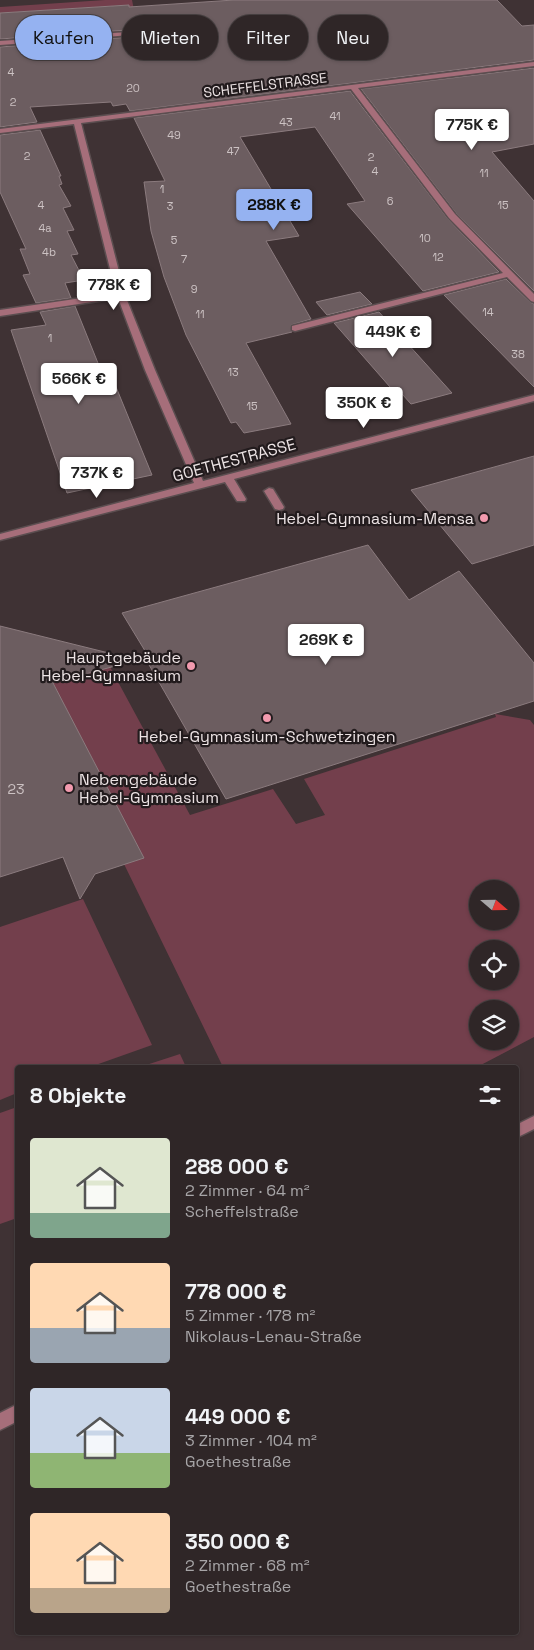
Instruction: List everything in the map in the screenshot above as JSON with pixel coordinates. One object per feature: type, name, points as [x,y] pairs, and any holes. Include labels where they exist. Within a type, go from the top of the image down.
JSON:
[{"type":"street","points":[[0,43],[122,34]]},
{"type":"street","name":"SCHEFFELSTRASSE","points":[[0,131],[534,64]]},
{"type":"street","points":[[354,87],[452,216],[534,300]]},
{"type":"street","points":[[76,122],[120,295],[200,485]]},
{"type":"street","points":[[296,328],[509,274]]},
{"type":"street","points":[[0,313],[120,295]]},
{"type":"street","name":"GOETHESTRASSE","points":[[0,537],[534,398]]},
{"type":"street","points":[[227,477],[241,499]]},
{"type":"street","points":[[269,491],[279,507]]},
{"type":"street","points":[[519,1130],[534,1122]]},
{"type":"street","points":[[0,1422],[15,1414]]},
{"type":"shaded area","points":[[132,0],[135,15],[131,15],[128,5],[0,13],[0,7]]},
{"type":"shaded area","points":[[122,27],[122,31],[113,32],[112,28]]},
{"type":"shaded area","points":[[110,667],[190,815],[273,789],[296,824],[325,815],[304,779],[496,717],[495,714],[530,720],[534,725],[534,1037],[519,1045],[519,1000],[469,1000],[469,1050],[509,1050],[481,1065],[222,1065],[124,864],[53,683]]},
{"type":"shaded area","points":[[83,899],[152,1045],[96,1065],[15,1065],[15,1094],[0,1100],[0,927]]},
{"type":"shaded area","points":[[180,1054],[185,1065],[146,1065]]},
{"type":"shaded area","points":[[15,1108],[15,1219],[0,1224],[0,1113]]},
{"type":"building","points":[[234,0],[497,0],[522,26],[534,25],[534,60],[130,111],[126,104],[113,106],[111,102],[30,107],[37,122],[0,127],[0,47],[15,46],[15,60],[112,60],[112,38],[122,38],[122,60],[218,60],[218,15],[122,15],[122,30],[112,31],[112,15],[15,15],[15,38],[0,39],[0,13],[129,5],[129,7]]},
{"type":"building","points":[[534,68],[534,144],[492,152],[534,201],[534,291],[456,213],[361,89]]},
{"type":"building","points":[[350,91],[448,219],[499,272],[423,291],[347,204],[365,201],[315,127],[240,137],[299,236],[266,241],[311,319],[291,325],[292,332],[246,343],[291,424],[244,433],[236,422],[231,423],[186,335],[164,277],[151,231],[144,182],[165,181],[134,118]]},
{"type":"building","points":[[40,130],[61,176],[59,176],[62,184],[59,185],[71,206],[63,208],[74,230],[67,231],[78,254],[71,255],[84,280],[65,283],[71,298],[36,303],[23,275],[30,274],[20,249],[26,249],[0,192],[0,135]]},
{"type":"building","points":[[506,279],[534,304],[534,387],[444,295]]},
{"type":"building","points":[[360,292],[372,304],[327,315],[316,302]]},
{"type":"building","points":[[75,306],[106,383],[114,382],[152,475],[67,493],[11,330],[46,325],[40,312]]},
{"type":"building","points":[[379,312],[452,393],[411,404],[402,394],[397,395],[334,323]]},
{"type":"building","name":"Hebel-Gymnasium-Mensa","points":[[534,456],[534,545],[472,564],[411,490]]},
{"type":"building","name":"Hauptgebäude Hebel-Gymnasium","points":[[368,545],[409,600],[459,571],[534,663],[534,701],[226,799],[148,663],[153,664],[122,613]]},
{"type":"building","name":"Nebengebäude Hebel-Gymnasium","points":[[0,626],[137,660],[53,683],[144,858],[95,874],[80,899],[63,857],[0,877]]},
{"type":"place","name":"Hebel-Gymnasium-Mensa","points":[[484,518]]},
{"type":"place","name":"Hauptgebäude Hebel-Gymnasium","points":[[191,666]]},
{"type":"place","name":"Hebel-Gymnasium-Schwetzingen","points":[[267,718]]},
{"type":"place","name":"Nebengebäude Hebel-Gymnasium","points":[[69,788]]}]
